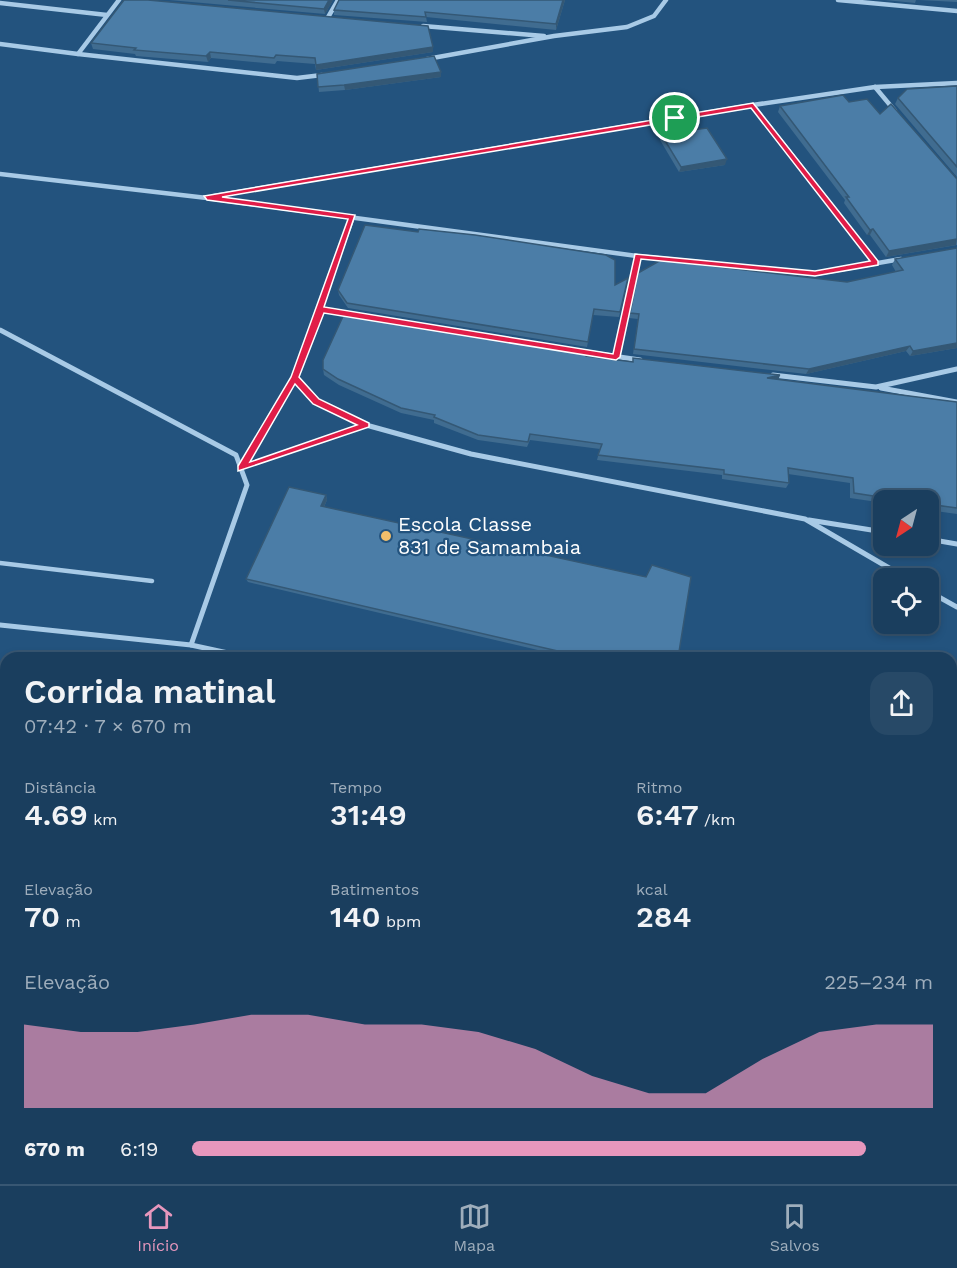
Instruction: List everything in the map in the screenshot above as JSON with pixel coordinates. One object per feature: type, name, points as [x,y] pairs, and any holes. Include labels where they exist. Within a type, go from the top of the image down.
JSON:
[{"type":"street","points":[[78,54],[119,0]]},
{"type":"street","points":[[327,19],[338,0]]},
{"type":"street","points":[[426,60],[555,36],[627,27],[654,16],[666,0]]},
{"type":"street","points":[[838,0],[957,11]]},
{"type":"street","points":[[0,3],[107,15]]},
{"type":"street","points":[[315,18],[338,20]]},
{"type":"street","points":[[418,26],[555,36]]},
{"type":"street","points":[[0,44],[297,78],[332,73]]},
{"type":"street","points":[[207,198],[753,105],[875,87],[957,83]]},
{"type":"street","points":[[875,87],[898,114]]},
{"type":"street","points":[[753,105],[876,263]]},
{"type":"street","points":[[0,174],[207,198],[637,256],[815,274],[910,257]]},
{"type":"street","points":[[353,217],[295,378],[316,402],[366,425],[471,454],[873,530]]},
{"type":"street","points":[[616,357],[637,256]]},
{"type":"street","points":[[321,309],[357,315]]},
{"type":"street","points":[[0,330],[236,455],[247,485],[191,645]]},
{"type":"street","points":[[569,350],[652,361]]},
{"type":"street","points":[[876,387],[957,369]]},
{"type":"street","points":[[770,375],[876,387],[957,402]]},
{"type":"street","points":[[805,519],[889,568]]},
{"type":"street","points":[[939,541],[957,544]]},
{"type":"street","points":[[939,597],[957,608]]},
{"type":"street","points":[[0,625],[191,645],[223,652]]},
{"type":"lane","points":[[0,563],[152,581]]},
{"type":"path","points":[[242,468],[295,378]]},
{"type":"path","points":[[242,468],[366,425]]},
{"type":"building","points":[[124,0],[148,0],[428,26],[433,47],[316,65],[315,58],[276,55],[274,58],[210,52],[206,56],[134,50],[136,48],[91,43]]},
{"type":"building","points":[[228,0],[329,0],[324,9]]},
{"type":"building","points":[[339,0],[563,0],[556,24],[425,12],[426,17],[334,10]]},
{"type":"building","points":[[434,56],[441,72],[318,87],[317,74]]},
{"type":"building","points":[[957,86],[957,167],[898,98],[907,89]]},
{"type":"building","points":[[843,95],[849,102],[867,99],[880,114],[891,104],[957,179],[957,239],[889,251],[873,229],[870,230],[846,197],[849,197],[780,106]]},
{"type":"building","points":[[707,128],[727,159],[681,167],[661,134]]},
{"type":"building","points":[[365,225],[418,232],[419,229],[475,235],[606,255],[615,260],[615,285],[628,278],[620,312],[594,309],[588,342],[347,303],[338,290]]},
{"type":"building","points":[[957,248],[957,343],[913,351],[910,346],[809,369],[634,349],[639,314],[630,313],[638,273],[661,260],[847,282],[903,270],[895,259]]},
{"type":"building","points":[[345,312],[586,351],[586,356],[633,362],[633,358],[780,375],[767,378],[957,402],[957,508],[939,506],[939,490],[873,490],[873,496],[854,493],[853,478],[788,468],[789,483],[724,474],[724,470],[598,455],[602,444],[530,434],[528,442],[478,435],[434,417],[435,415],[401,408],[338,379],[323,369],[323,360]]},
{"type":"building","points":[[289,487],[326,495],[321,506],[646,577],[652,565],[691,577],[679,652],[562,652],[246,579]]},
{"type":"place","name":"Escola Classe 831 de Samambaia","points":[[386,536]]},
{"type":"route","points":[[675,118],[207,198],[353,217],[295,378],[242,468],[366,425],[316,402],[295,378],[321,309],[616,357],[637,256],[815,274],[876,263],[753,105],[675,118]]}]
